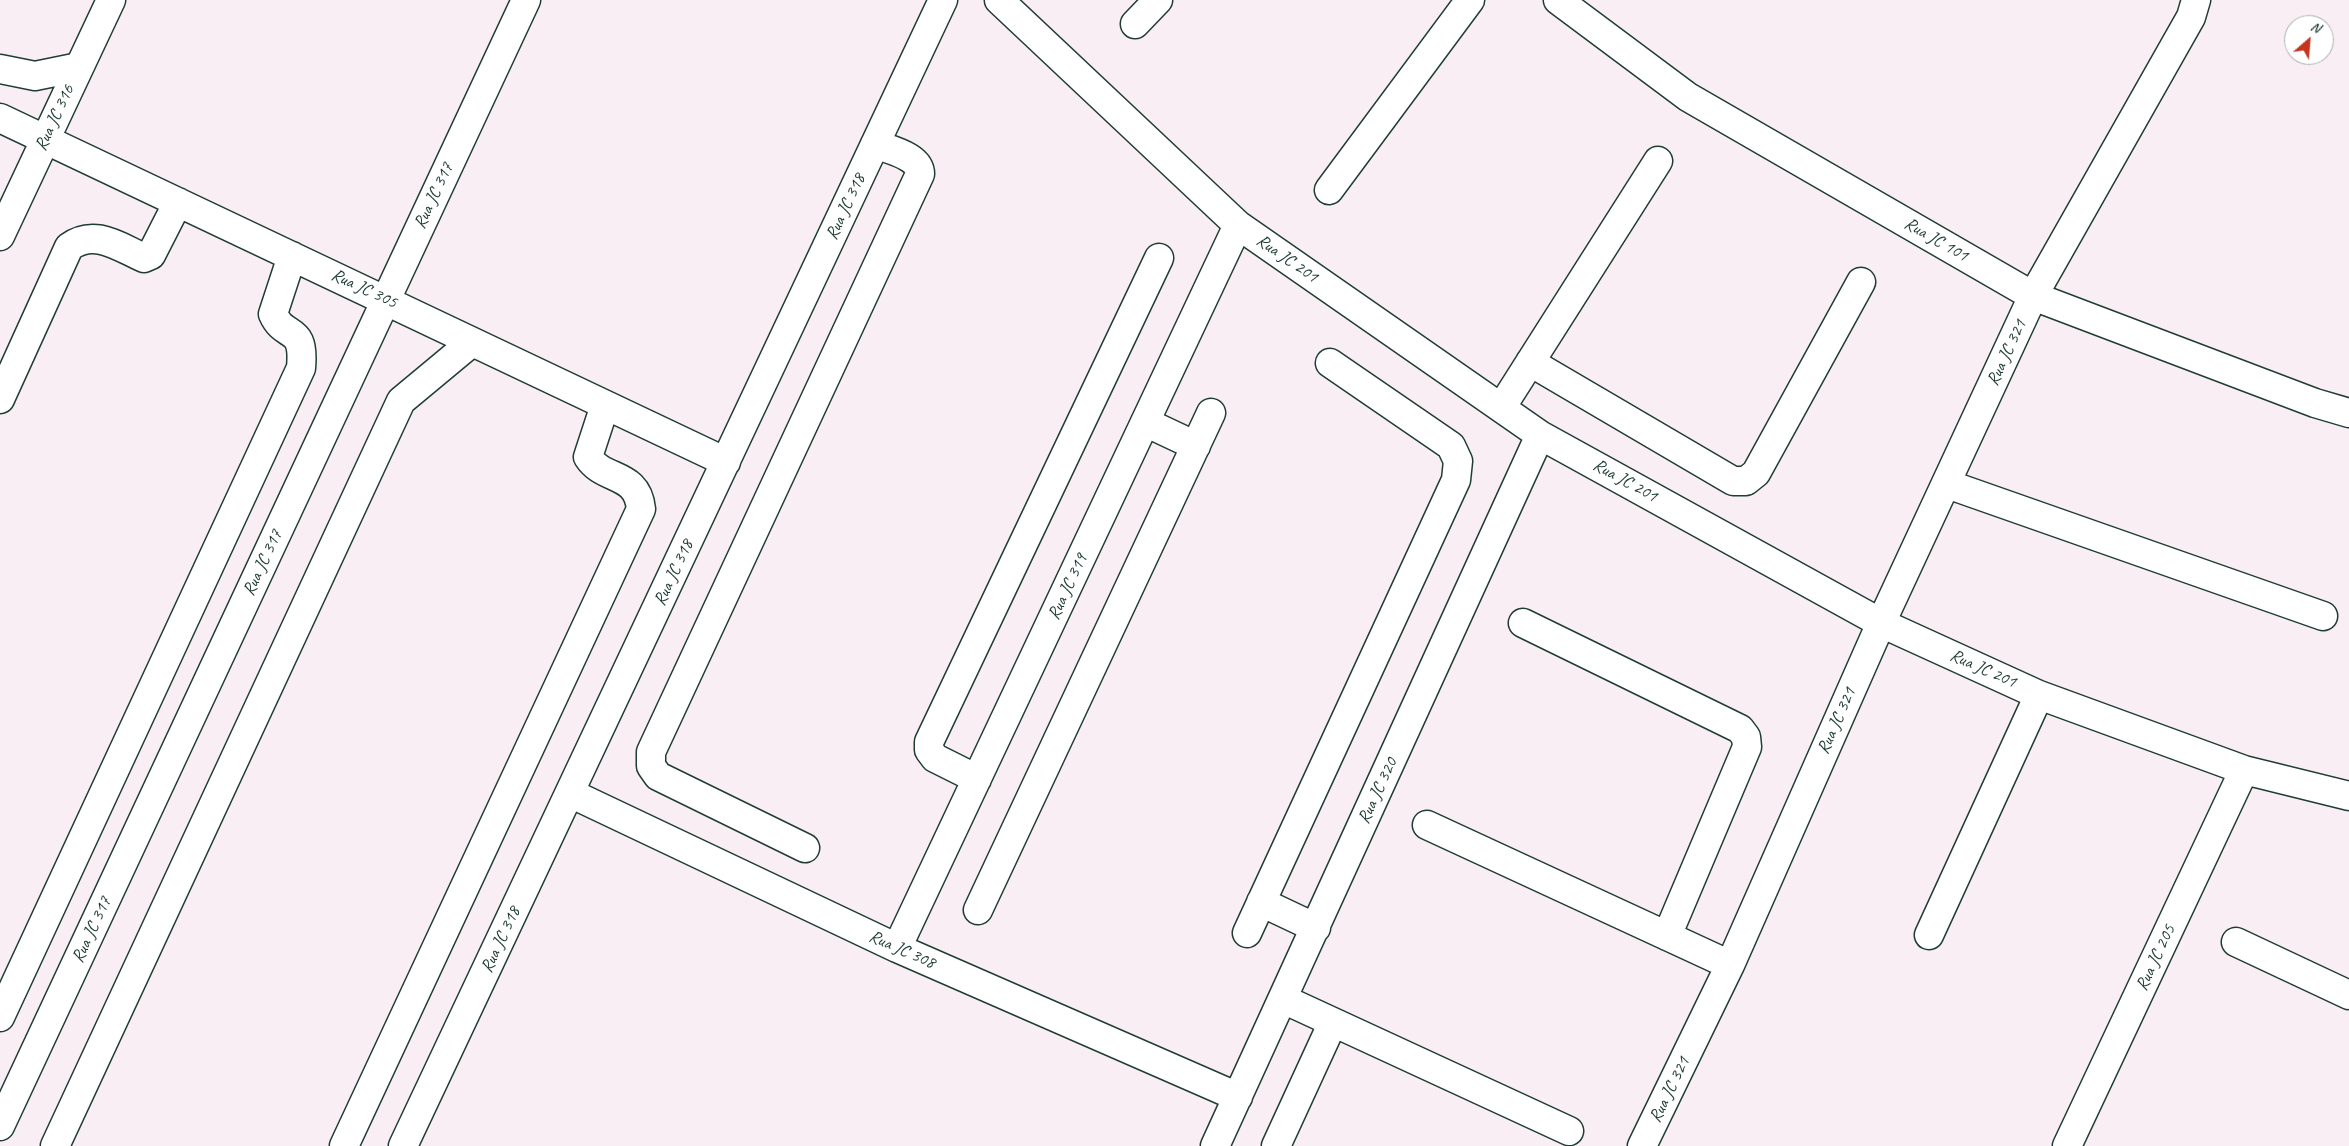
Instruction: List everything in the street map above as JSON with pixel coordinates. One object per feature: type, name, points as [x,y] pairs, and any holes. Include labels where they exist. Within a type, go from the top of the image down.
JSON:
[{"type":"street","name":"Rua JC 316","points":[[1,228],[111,0]]},
{"type":"street","name":"Rua JC 317","points":[[0,1126],[526,0]]},
{"type":"street","name":"Rua JC 318","points":[[403,1146],[943,0]]},
{"type":"street","name":"Rua JC 201","points":[[999,0],[1238,225],[1540,435],[1881,622],[2039,694],[2244,770],[2349,796]]},
{"type":"street","points":[[1135,24],[1158,0]]},
{"type":"street","name":"Rua JC 101","points":[[1558,0],[1688,97],[2033,296],[2314,403],[2349,412]]},
{"type":"street","name":"Rua JC 321","points":[[1642,1146],[1730,965],[1881,622],[1947,484],[2033,296],[2191,17],[2196,0]]},
{"type":"street","points":[[1329,190],[1459,4]]},
{"type":"street","points":[[0,69],[34,76],[80,66]]},
{"type":"street","name":"Rua JC 305","points":[[0,118],[726,462]]},
{"type":"street","points":[[805,848],[658,776],[650,766],[651,752],[920,174],[920,168],[915,161],[875,144]]},
{"type":"street","points":[[1501,408],[1658,161]]},
{"type":"street","points":[[0,399],[69,247],[80,240],[99,238],[144,258],[151,255],[178,202]]},
{"type":"street","name":"Rua JC 319","points":[[897,948],[1238,225]]},
{"type":"street","points":[[0,1017],[302,368],[303,350],[297,337],[276,320],[273,314],[292,256]]},
{"type":"street","points":[[977,779],[935,758],[929,750],[929,742],[1159,258]]},
{"type":"street","points":[[1530,362],[1733,480],[1746,481],[1756,473],[1862,282]]},
{"type":"street","points":[[55,1146],[401,401],[472,342]]},
{"type":"street","points":[[1246,933],[1456,480],[1458,461],[1451,446],[1330,363]]},
{"type":"street","points":[[344,1146],[642,509],[640,497],[634,486],[592,464],[588,457],[605,404]]},
{"type":"street","points":[[978,910],[1212,413]]},
{"type":"street","points":[[1145,422],[1196,446]]},
{"type":"street","name":"Rua JC 320","points":[[1215,1146],[1540,435]]},
{"type":"street","points":[[1947,484],[2323,616]]},
{"type":"street","points":[[1523,623],[1740,729],[1746,737],[1747,747],[1667,936]]},
{"type":"street","points":[[1929,935],[2039,694]]},
{"type":"street","name":"Rua JC 205","points":[[2067,1146],[2244,770]]},
{"type":"street","name":"Rua JC 308","points":[[570,793],[897,948],[1238,1097]]},
{"type":"street","points":[[1427,825],[1730,965]]},
{"type":"street","points":[[1261,902],[1316,928]]},
{"type":"street","points":[[2236,942],[2349,995]]},
{"type":"street","points":[[1283,999],[1569,1131]]},
{"type":"street","points":[[1276,1146],[1333,1022]]}]
